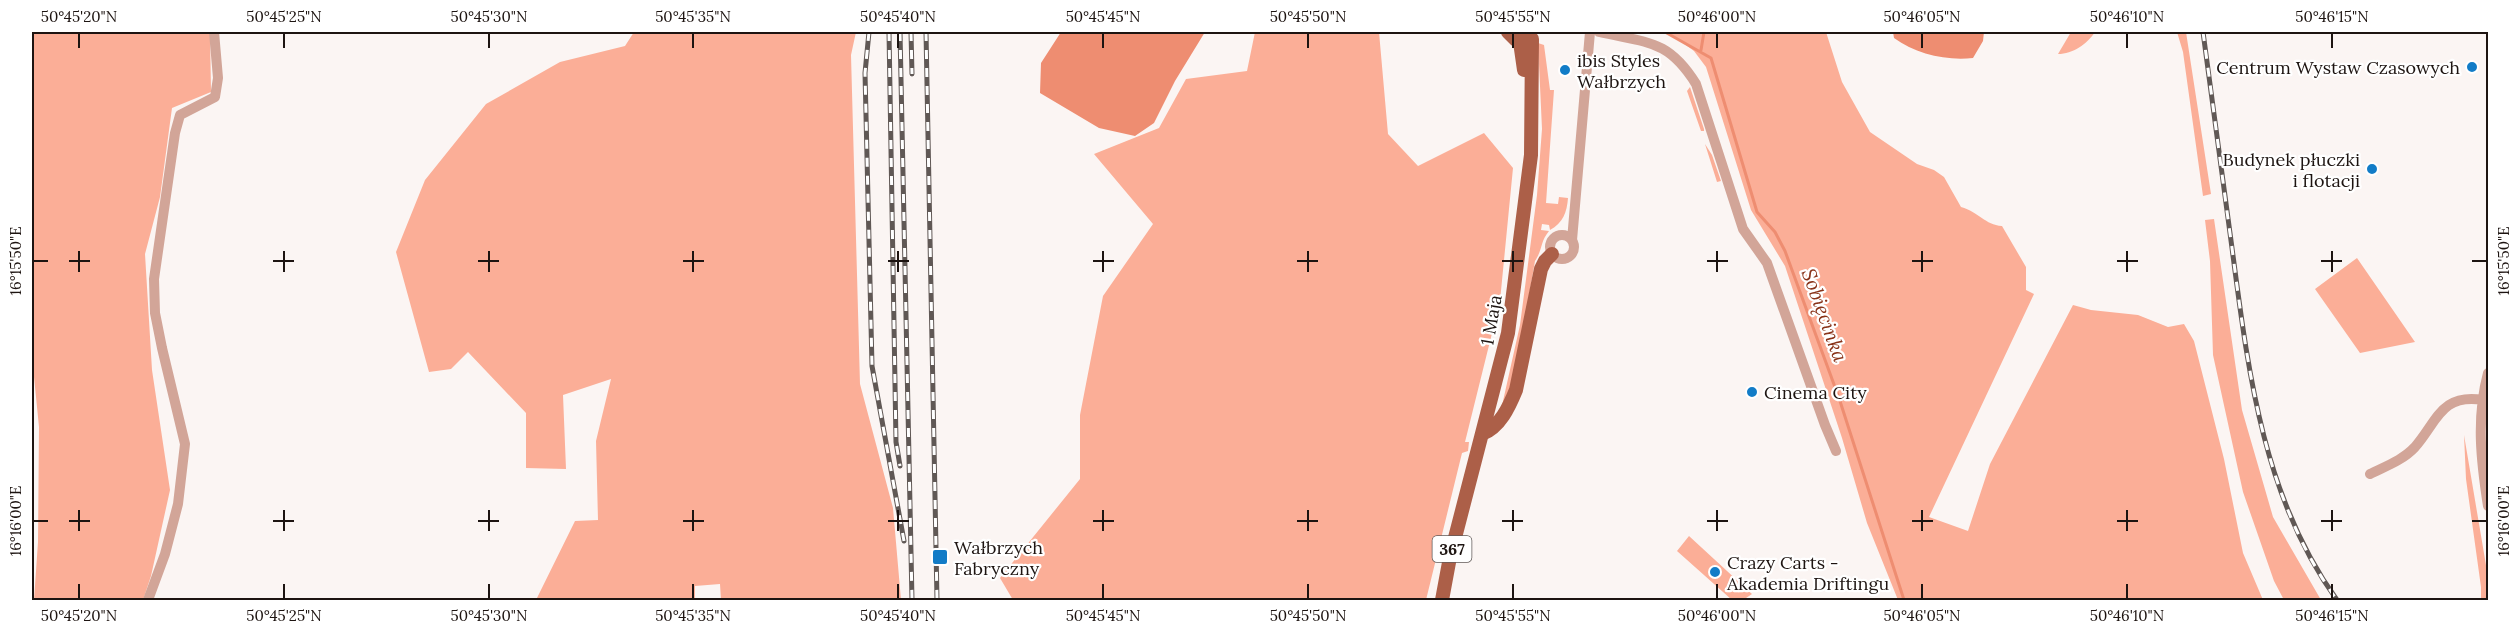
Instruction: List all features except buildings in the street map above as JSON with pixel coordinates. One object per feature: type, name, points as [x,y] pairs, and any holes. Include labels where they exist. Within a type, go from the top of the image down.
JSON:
[{"type":"main road","name":"367","points":[[1508,32],[1512,38],[1533,36]]},
{"type":"main road","name":"1 Maja","points":[[1442,600],[1450,557],[1500,369],[1514,290],[1530,165],[1533,36]]},
{"type":"main road","points":[[1482,434],[1493,429],[1516,390],[1541,269],[1552,254]]},
{"type":"street","points":[[148,600],[165,554],[178,504],[185,444],[155,314],[154,279],[175,133],[180,115],[215,97],[218,88],[214,32]]},
{"type":"street","points":[[1573,213],[1560,234],[1550,241],[1549,247],[1552,254],[1559,259],[1569,257],[1574,250],[1573,213],[1590,32]]},
{"type":"street","points":[[1599,32],[1651,43],[1669,51],[1684,66],[1695,84],[1743,229],[1767,263],[1836,451]]},
{"type":"street","points":[[1560,234],[1565,234],[1572,240]]},
{"type":"street","points":[[2488,373],[2480,421],[2481,458],[2488,506]]},
{"type":"street","points":[[2370,474],[2408,453],[2444,407],[2463,399],[2483,400]]},
{"type":"shaded area","points":[[32,32],[210,32],[211,92],[172,108],[160,197],[145,254],[152,370],[170,490],[151,576],[143,600],[34,600],[38,542],[39,427],[32,357]]},
{"type":"shaded area","points":[[634,32],[856,32],[851,55],[860,384],[893,508],[901,600],[721,600],[720,584],[695,586],[695,600],[536,600],[575,521],[598,520],[596,441],[611,379],[563,395],[566,469],[526,468],[526,413],[468,352],[451,369],[429,372],[396,252],[425,180],[486,104],[560,62],[625,46]]},
{"type":"shaded area","points":[[1061,32],[1205,32],[1175,81],[1154,123],[1135,136],[1099,128],[1040,93],[1041,63]]},
{"type":"shaded area","points":[[1255,32],[1379,32],[1388,134],[1418,166],[1484,133],[1513,168],[1500,301],[1465,442],[1469,442],[1468,451],[1462,453],[1426,600],[1013,600],[1000,578],[1080,479],[1080,415],[1103,296],[1153,224],[1094,154],[1159,128],[1186,79],[1247,71]]},
{"type":"shaded area","points":[[1668,32],[1826,32],[1842,82],[1870,132],[1917,164],[1934,170],[1944,177],[1961,207],[1991,223],[2002,226],[2026,267],[2026,290],[2034,294],[1929,517],[1968,531],[1990,464],[2073,305],[2091,310],[2138,315],[2168,327],[2184,324],[2194,341],[2224,459],[2243,553],[2263,600],[1898,600],[1867,523],[1842,438],[1785,266],[1751,210],[1706,67],[1694,51]]},
{"type":"shaded area","points":[[1893,32],[1984,32],[1983,41],[1973,58],[1963,59],[1922,52],[1894,38]]},
{"type":"shaded area","points":[[2071,32],[2095,32],[2079,48],[2058,54]]},
{"type":"shaded area","points":[[2177,32],[2186,32],[2211,194],[2203,196],[2183,52]]},
{"type":"shaded area","points":[[1538,43],[1544,45],[1550,90],[1554,90],[1546,203],[1558,204],[1559,197],[1568,198],[1565,212],[1558,224],[1550,230],[1549,225],[1542,224],[1541,230],[1549,231],[1535,261],[1513,388],[1501,410],[1520,325],[1537,195],[1542,129]]},
{"type":"shaded area","points":[[1690,87],[1704,131],[1701,131],[1687,91]]},
{"type":"shaded area","points":[[1705,144],[1712,155],[1721,181],[1717,182]]},
{"type":"shaded area","points":[[2214,219],[2242,410],[2273,517],[2321,600],[2284,600],[2274,581],[2243,492],[2213,355],[2210,261],[2205,220]]},
{"type":"shaded area","points":[[2357,258],[2415,342],[2360,353],[2315,289]]},
{"type":"shaded area","points":[[2464,435],[2488,577],[2488,600],[2481,600],[2466,479]]},
{"type":"shaded area","name":"Crazy Carts - Akademia Driftingu","points":[[1689,536],[1752,594],[1743,600],[1732,600],[1677,551]]},
{"type":"waterway","name":"Sobięcinka","points":[[1665,32],[1711,58],[1757,212],[1775,232],[1785,251],[1839,398],[1904,600]]},
{"type":"waterway","points":[[1701,50],[1704,32]]},
{"type":"railway","points":[[869,32],[865,73],[872,366],[904,541]]},
{"type":"railway","points":[[889,32],[896,442],[900,466]]},
{"type":"railway","points":[[900,32],[912,600]]},
{"type":"railway","points":[[911,32],[912,74]]},
{"type":"railway","points":[[926,32],[937,600]]},
{"type":"railway","points":[[2203,32],[2245,340],[2263,432],[2275,476],[2292,519],[2312,561],[2337,600]]},
{"type":"place","name":"Centrum Wystaw Czasowych","points":[[2472,67]]},
{"type":"place","name":"ibis Styles Wałbrzych","points":[[1565,70]]},
{"type":"place","name":"Budynek płuczki i flotacji","points":[[2372,169]]},
{"type":"place","name":"Cinema City","points":[[1752,392]]},
{"type":"place","name":"Wałbrzych Fabryczny","points":[[940,557]]},
{"type":"place","name":"Crazy Carts - Akademia Driftingu","points":[[1715,572]]}]
